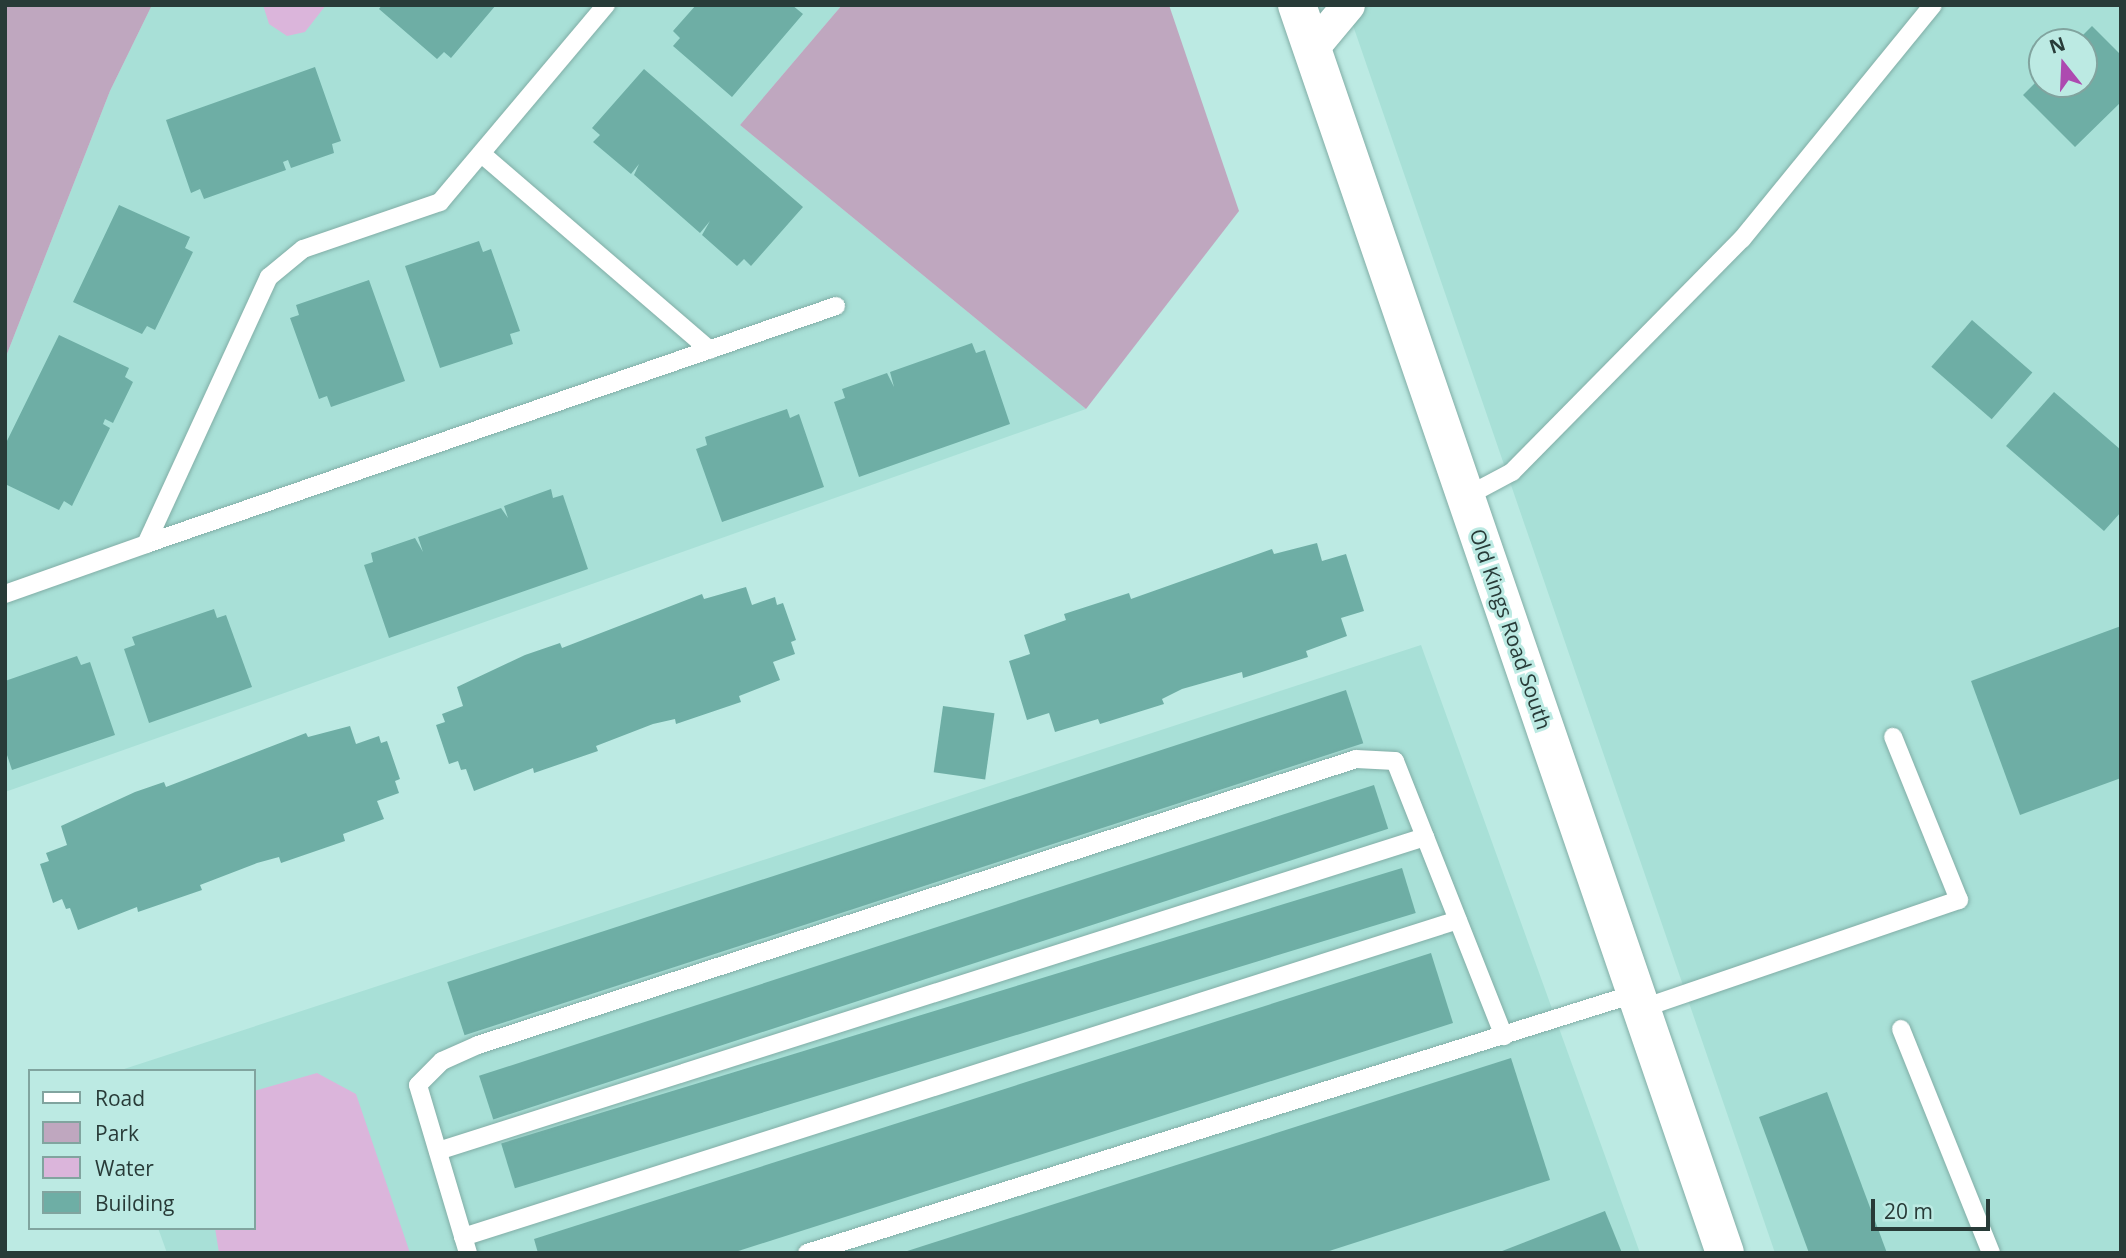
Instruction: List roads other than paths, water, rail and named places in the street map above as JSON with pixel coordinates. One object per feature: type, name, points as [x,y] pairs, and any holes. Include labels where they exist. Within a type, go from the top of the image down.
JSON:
[{"type":"street","name":"Old Kings Road South","points":[[1297,5],[1725,1253]]},
{"type":"street","points":[[1312,48],[1348,5]]},
{"type":"lane","points":[[146,544],[269,276],[303,249],[440,202],[483,155],[606,5]]},
{"type":"lane","points":[[1465,497],[1512,472],[1742,239],[1933,5]]},
{"type":"lane","points":[[483,155],[710,350]]},
{"type":"lane","points":[[5,594],[836,306]]},
{"type":"lane","points":[[807,1253],[1504,1036],[1640,1001],[1959,900],[1893,737]]},
{"type":"lane","points":[[1458,920],[466,1245],[418,1085],[442,1062],[478,1045],[1356,759],[1395,761],[1504,1036]]},
{"type":"lane","points":[[438,1151],[1425,837]]},
{"type":"lane","points":[[1901,1029],[1991,1253]]},
{"type":"water","points":[[263,5],[326,5],[305,32],[287,36],[269,24]]},
{"type":"water","points":[[317,1073],[356,1094],[410,1253],[219,1253],[215,1230],[256,1230],[256,1090]]}]
